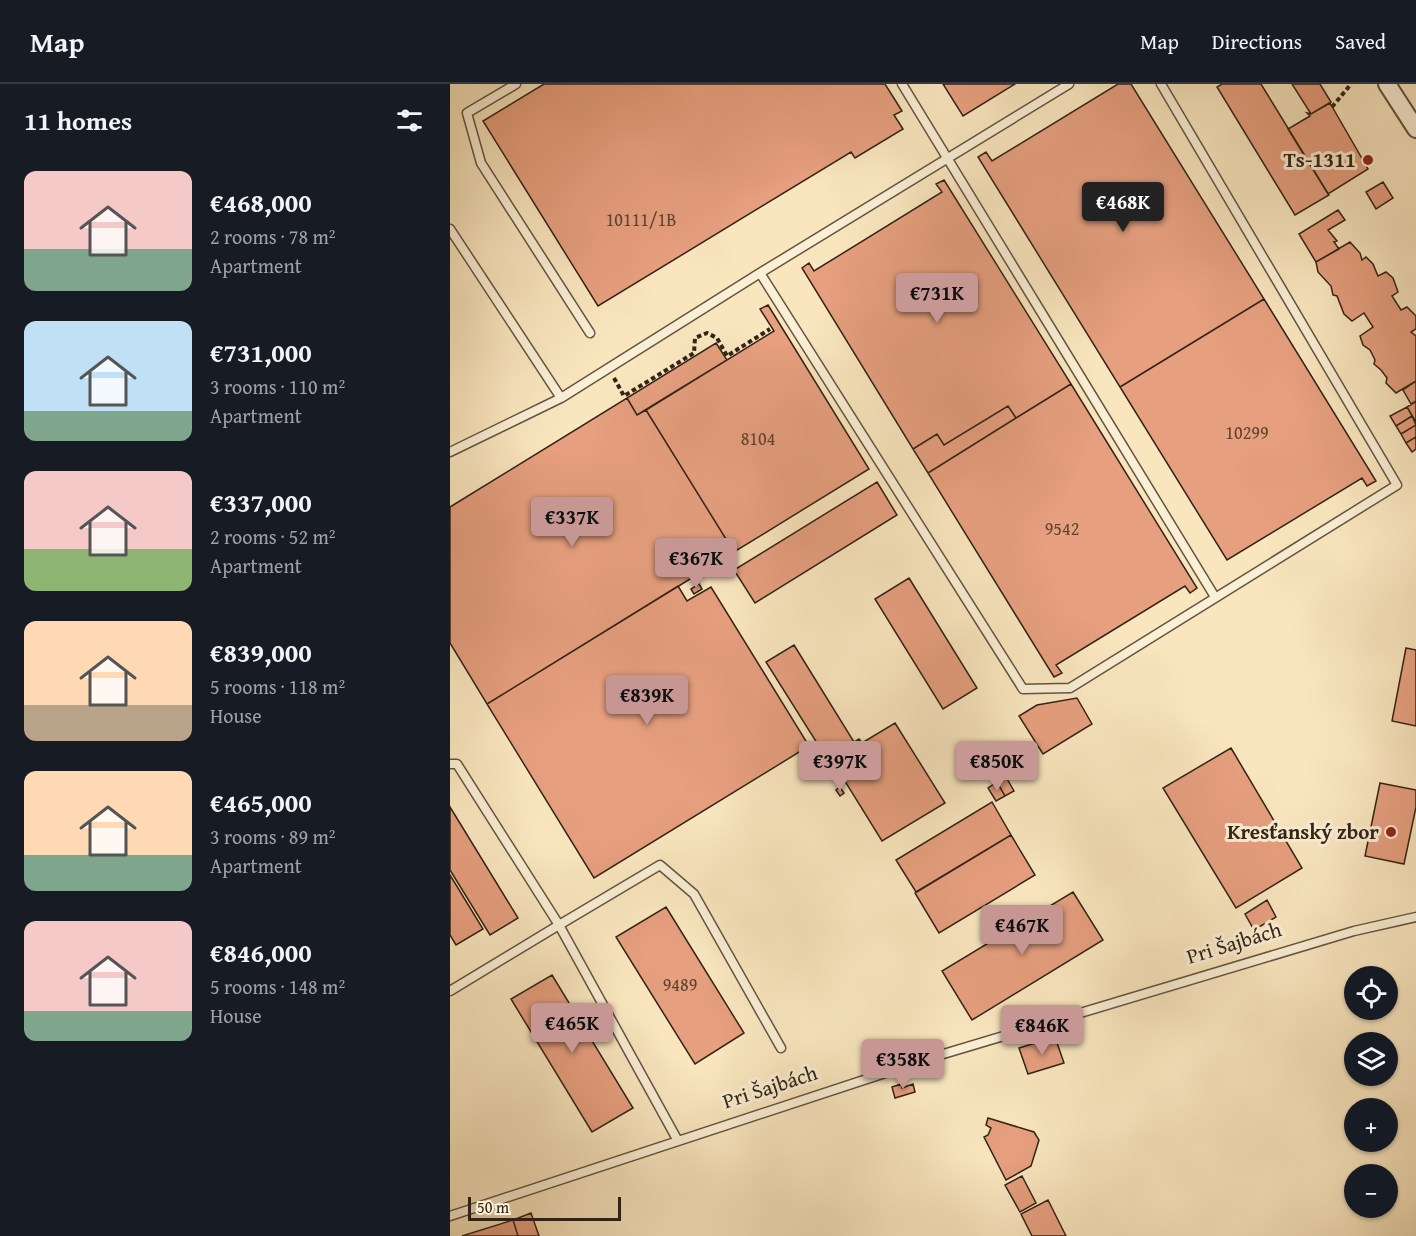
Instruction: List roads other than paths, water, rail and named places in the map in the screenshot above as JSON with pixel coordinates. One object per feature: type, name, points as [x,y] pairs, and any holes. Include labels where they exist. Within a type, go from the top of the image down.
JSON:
[{"type":"street","points":[[1387,84],[1416,129]]},
{"type":"lane","points":[[516,84],[467,113],[481,163],[590,333]]},
{"type":"lane","points":[[902,84],[950,158],[1215,597]]},
{"type":"lane","points":[[450,452],[561,398],[1069,84]]},
{"type":"lane","points":[[760,273],[1023,689],[1070,688],[1397,485],[1161,84]]},
{"type":"lane","points":[[450,229],[561,398]]},
{"type":"lane","points":[[450,764],[457,764],[559,925],[678,1141]]},
{"type":"lane","points":[[450,991],[660,865],[694,894],[781,1048]]},
{"type":"lane","name":"Pri Šajbách","points":[[450,1216],[940,1055],[1354,931],[1416,917]]},
{"type":"place","name":"Ts-1311","points":[[1368,160]]},
{"type":"place","name":"Kresťanský zbor","points":[[1391,832]]}]
